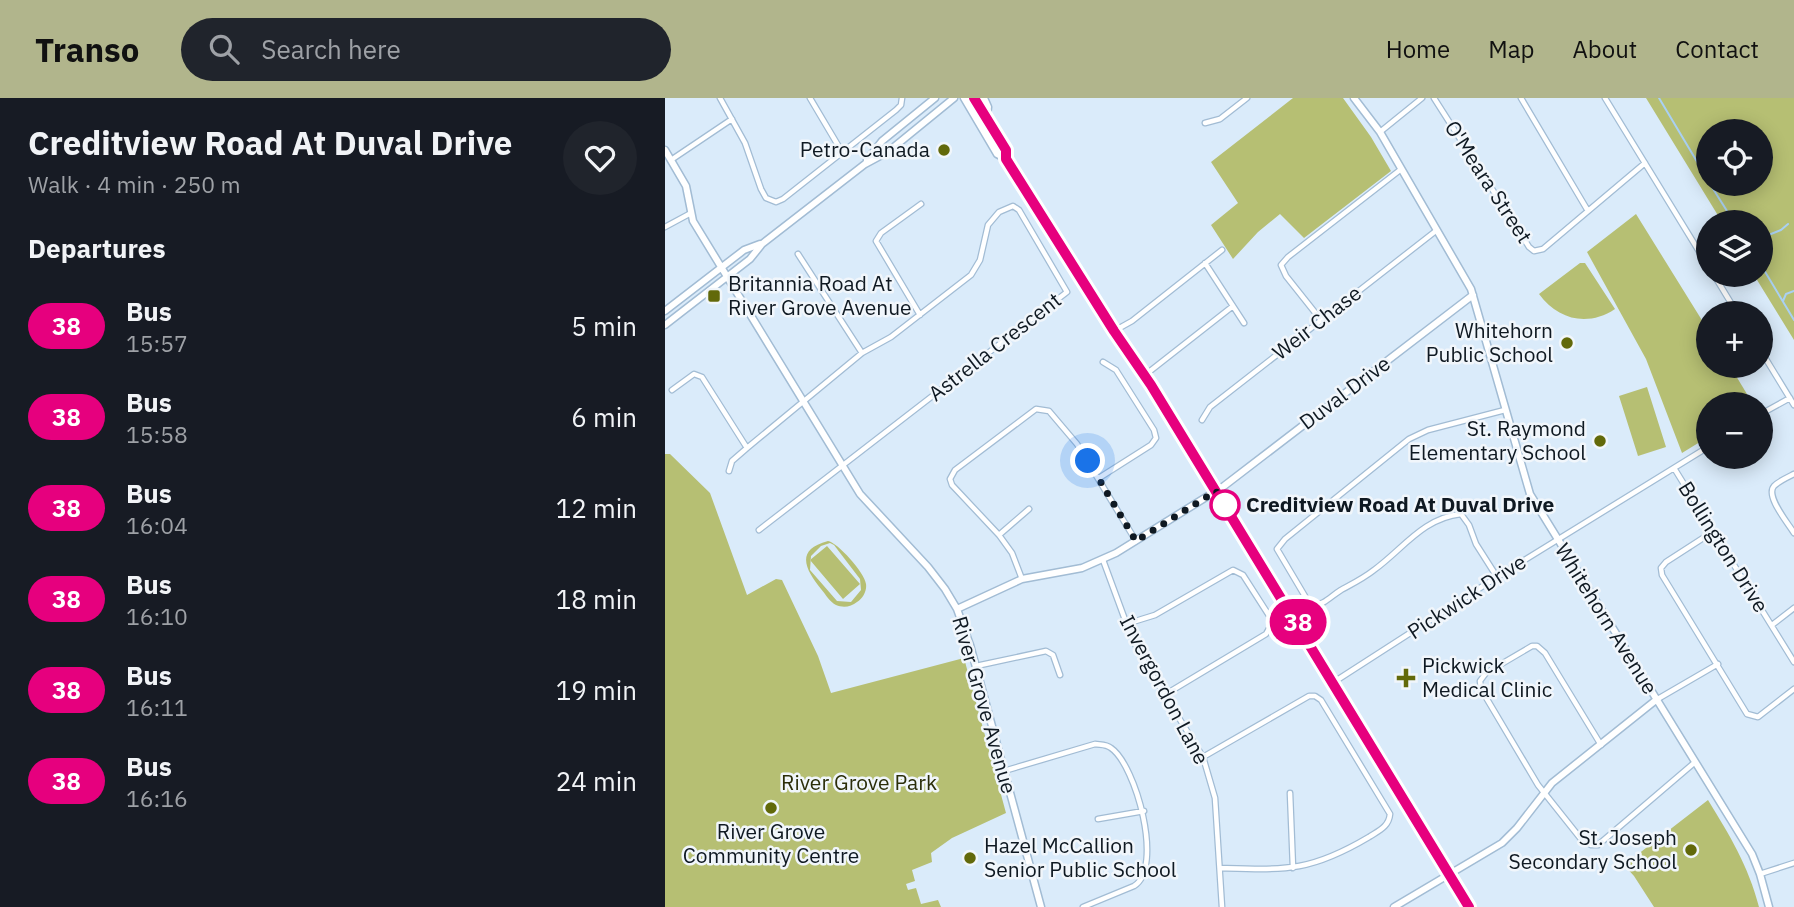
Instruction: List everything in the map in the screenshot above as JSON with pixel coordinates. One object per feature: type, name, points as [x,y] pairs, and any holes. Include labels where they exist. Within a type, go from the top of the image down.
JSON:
[{"type":"street","points":[[720,98],[745,143],[761,189],[772,202],[783,199],[896,110],[901,105],[902,98]]},
{"type":"street","points":[[810,98],[842,152]]},
{"type":"street","points":[[865,164],[882,141],[935,98]]},
{"type":"street","points":[[665,325],[750,259],[762,244],[865,164],[889,151],[954,98]]},
{"type":"street","points":[[964,98],[997,154],[1006,159],[1114,331],[1145,375],[1469,907]]},
{"type":"street","points":[[974,98],[1006,150],[1006,159]]},
{"type":"street","points":[[984,98],[988,107],[987,116]]},
{"type":"street","points":[[1205,123],[1220,119],[1247,98]]},
{"type":"street","name":"Whitehorn Avenue","points":[[1354,98],[1380,132],[1473,295],[1530,494],[1752,854],[1769,907]]},
{"type":"street","points":[[1380,132],[1422,98]]},
{"type":"street","name":"O'Meara Street","points":[[1434,98],[1534,251],[1543,249],[1645,163]]},
{"type":"street","points":[[1521,98],[1588,211]]},
{"type":"street","points":[[1605,98],[1696,246]]},
{"type":"street","points":[[671,160],[732,119]]},
{"type":"street","name":"River Grove Avenue","points":[[665,150],[686,186],[693,221],[843,466],[865,500],[928,568],[957,609],[1041,907]]},
{"type":"street","points":[[1321,320],[1286,276],[1281,265],[1401,170]]},
{"type":"street","points":[[920,315],[876,242],[881,233],[921,204]]},
{"type":"street","name":"Astrella Crescent","points":[[729,471],[731,461],[862,353],[891,337],[971,275],[977,268],[988,225],[999,212],[1009,206],[1019,210],[1067,292],[843,466]]},
{"type":"street","points":[[665,227],[691,213]]},
{"type":"street","name":"Weir Chase","points":[[1202,420],[1210,407],[1437,230]]},
{"type":"street","points":[[665,311],[744,250],[762,244]]},
{"type":"street","points":[[1114,331],[1132,321],[1223,250]]},
{"type":"street","points":[[798,254],[862,353]]},
{"type":"street","points":[[1205,263],[1244,323]]},
{"type":"street","name":"Duval Drive","points":[[957,609],[1022,579],[1082,568],[1103,560],[1136,541],[1216,491],[1473,295]]},
{"type":"street","points":[[1145,375],[1233,306]]},
{"type":"street","points":[[1099,478],[1151,445],[1156,438],[1154,430],[1116,370],[1103,362]]},
{"type":"street","points":[[1773,370],[1794,405]]},
{"type":"street","points":[[672,390],[694,374],[702,377],[747,448]]},
{"type":"street","points":[[1773,407],[1790,398]]},
{"type":"street","points":[[1022,579],[1012,553],[999,535],[952,485],[952,474],[1036,409],[1049,411],[1077,444],[1136,541]]},
{"type":"street","points":[[1497,577],[1461,514],[1434,521],[1414,534],[1374,570],[1323,604],[1313,606],[1277,548],[1409,439],[1428,430],[1505,410]]},
{"type":"street","name":"Pickwick Drive","points":[[1334,682],[1497,577],[1696,454]]},
{"type":"street","points":[[759,530],[843,466]]},
{"type":"street","name":"Bollington Drive","points":[[1674,468],[1794,662]]},
{"type":"street","points":[[1794,474],[1771,491],[1773,500],[1794,533]]},
{"type":"street","points":[[999,535],[1029,509]]},
{"type":"street","points":[[1713,531],[1666,562],[1661,568],[1663,575],[1744,709],[1753,717],[1762,714],[1794,690]]},
{"type":"street","name":"Invergordon Lane","points":[[1103,560],[1126,624],[1142,658],[1203,757],[1215,798],[1222,907]]},
{"type":"street","points":[[1126,624],[1155,615],[1233,570],[1244,575],[1270,618],[1271,625],[1266,634],[1166,694]]},
{"type":"street","points":[[1772,625],[1794,608]]},
{"type":"street","points":[[1601,745],[1545,653],[1537,646],[1532,646],[1486,673],[1480,681],[1481,689],[1544,794],[1581,839],[1591,845],[1598,845],[1694,763]]},
{"type":"street","points":[[975,667],[1046,651],[1053,655],[1060,675]]},
{"type":"street","points":[[1394,907],[1502,843],[1552,783],[1657,700],[1718,664]]},
{"type":"street","points":[[1203,757],[1309,696],[1315,696],[1321,700],[1387,808],[1390,819],[1385,827],[1346,851],[1314,864],[1293,868],[1220,868]]},
{"type":"street","points":[[1004,771],[1095,744],[1113,750],[1130,776],[1143,811],[1146,865],[1143,877],[1134,886],[1083,907]]},
{"type":"street","points":[[1290,793],[1293,868]]},
{"type":"street","points":[[1098,819],[1143,811]]},
{"type":"street","points":[[1760,874],[1794,863]]},
{"type":"green space","points":[[1293,98],[1343,98],[1391,171],[1304,238],[1280,214],[1258,232],[1233,259],[1211,225],[1238,203],[1211,162]]},
{"type":"green space","points":[[1646,98],[1794,98],[1794,340],[1773,306],[1773,301],[1770,301],[1761,287],[1773,287],[1773,210],[1715,210],[1706,196],[1773,196],[1773,119],[1696,119],[1696,180]]},
{"type":"green space","points":[[1636,214],[1696,311],[1696,378],[1737,378],[1746,392],[1696,392],[1696,444],[1682,453],[1646,359],[1587,252]]},
{"type":"green space","points":[[1580,263],[1585,263],[1615,309],[1594,318],[1574,318],[1555,310],[1539,294]]},
{"type":"green space","points":[[1647,387],[1666,447],[1638,456],[1619,396]]},
{"type":"green space","name":"River Grove Park","points":[[665,454],[670,454],[710,493],[747,595],[776,579],[782,580],[818,656],[831,693],[964,658],[1006,813],[952,838],[931,853],[932,862],[912,870],[915,881],[906,884],[908,890],[916,888],[921,904],[938,900],[941,907],[665,907]]},
{"type":"green space","points":[[828,541],[832,543],[844,552],[861,573],[866,589],[855,604],[844,607],[834,604],[811,575],[806,561],[807,555],[817,545]],"holes":[[[830,543],[860,579],[861,590],[851,602],[837,601],[810,570],[811,556],[821,546]]]},
{"type":"green space","points":[[827,546],[860,584],[843,599],[810,560]]},
{"type":"green space","name":"St. Joseph Secondary School","points":[[1708,800],[1744,864],[1759,907],[1654,907],[1624,865]]},
{"type":"waterway","points":[[1659,98],[1696,160]]},
{"type":"waterway","points":[[1718,196],[1726,210]]},
{"type":"waterway","points":[[1773,233],[1788,224]]},
{"type":"waterway","points":[[1773,285],[1794,320]]},
{"type":"waterway","points":[[1783,301],[1786,294],[1794,291]]},
{"type":"bus line","name":"38","points":[[974,98],[1006,150],[1006,159],[1151,385],[1469,907]]},
{"type":"place","name":"Petro-Canada","points":[[944,150]]},
{"type":"place","name":"Britannia Road At River Grove Avenue","points":[[714,296]]},
{"type":"place","name":"Whitehorn Public School","points":[[1567,343]]},
{"type":"place","name":"St. Raymond Elementary School","points":[[1600,441]]},
{"type":"place","name":"Creditview Road At Duval Drive","points":[[1225,505]]},
{"type":"place","name":"Pickwick Medical Clinic","points":[[1406,678]]},
{"type":"place","name":"River Grove Community Centre","points":[[771,808]]},
{"type":"place","name":"St. Joseph Secondary School","points":[[1691,850]]},
{"type":"place","name":"Hazel McCallion Senior Public School","points":[[970,858]]},
{"type":"route","points":[[1088,461],[1136,541],[1216,491],[1225,505]]}]
